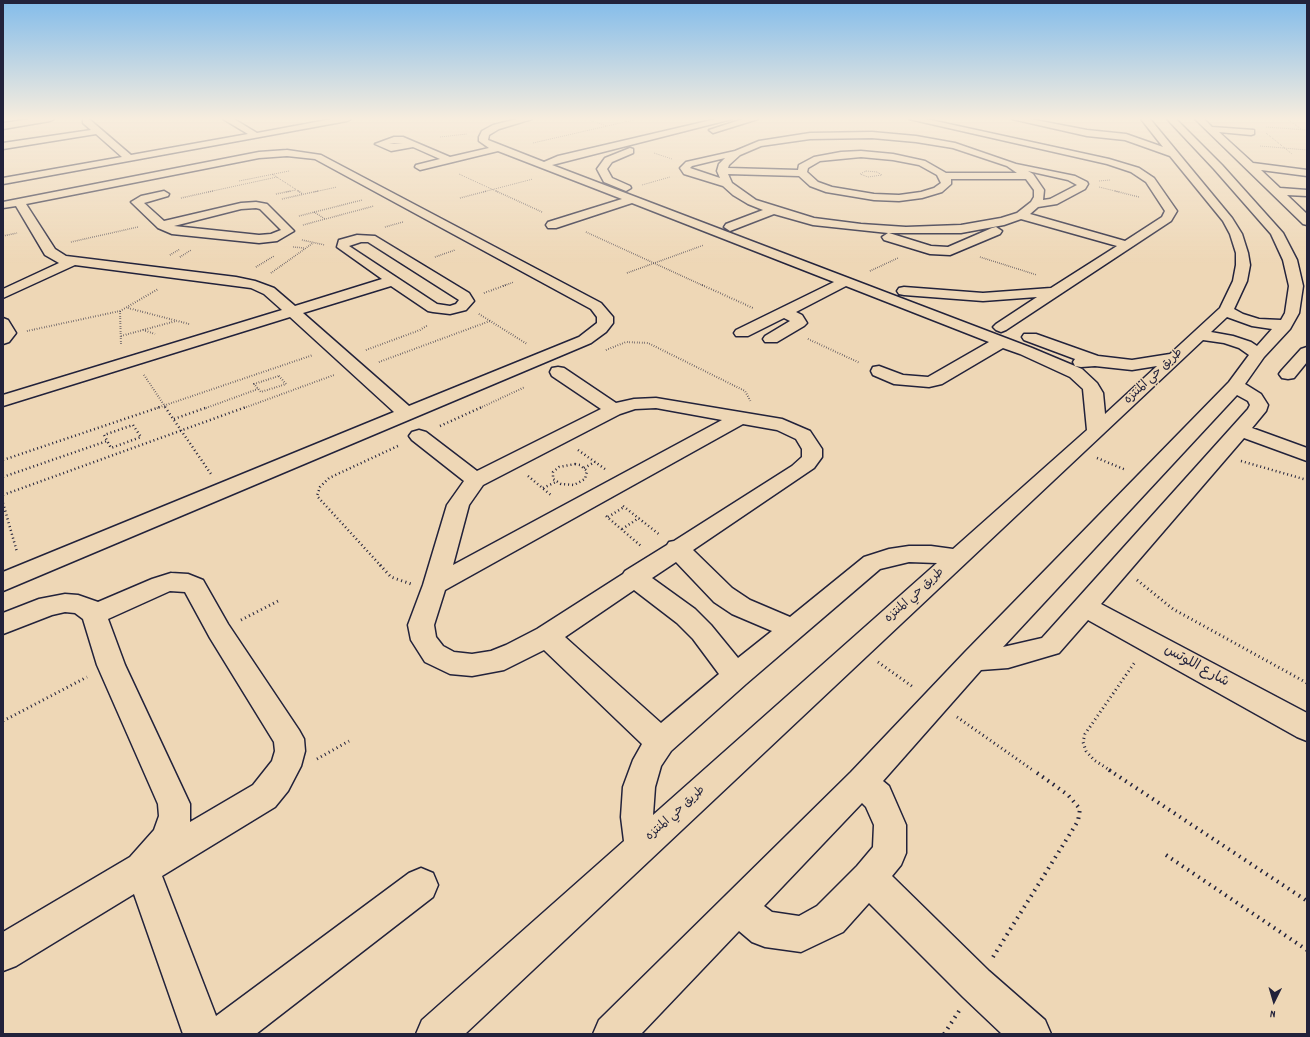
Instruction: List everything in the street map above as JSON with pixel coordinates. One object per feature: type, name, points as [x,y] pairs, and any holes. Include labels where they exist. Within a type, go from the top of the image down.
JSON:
[{"type":"street","points":[[3,177],[59,167]]},
{"type":"street","points":[[3,182],[83,167]]},
{"type":"street","points":[[3,205],[202,167]]},
{"type":"street","points":[[3,582],[595,335],[605,323],[605,317],[596,306],[338,167]]},
{"type":"street","points":[[549,167],[602,189],[625,191],[691,212],[729,232],[792,261],[844,282],[1039,341],[1095,361],[1132,365],[1175,358]]},
{"type":"street","points":[[604,167],[602,170],[608,180],[625,191],[677,217],[807,255],[948,307]]},
{"type":"street","points":[[723,167],[723,177],[727,184],[737,193],[773,210],[813,221],[861,228],[906,231],[961,229],[1004,221],[1021,214],[1035,204],[1039,197],[1039,190],[1029,176],[1015,167]]},
{"type":"street","points":[[802,174],[803,167]]},
{"type":"street","points":[[932,167],[945,176],[1029,176]]},
{"type":"street","points":[[1025,167],[1071,178],[1083,184],[1082,187],[1053,202],[1035,204]]},
{"type":"street","points":[[879,371],[910,382],[929,382],[936,380],[1009,333],[1061,288],[1167,219],[1171,211],[1150,180],[1135,170],[1127,167]]},
{"type":"street","name":"طريق حي المنتزه","points":[[436,1034],[1097,431],[1226,310],[1240,281],[1243,265],[1242,253],[1236,234],[1228,220],[1185,167]]},
{"type":"street","points":[[613,1034],[862,782],[934,702],[1235,386],[1258,354],[1295,318],[1296,286],[1294,273],[1284,246],[1232,167]]},
{"type":"street","points":[[1250,167],[1307,177]]},
{"type":"street","points":[[1250,167],[1307,173]]},
{"type":"street","points":[[689,168],[727,184]]},
{"type":"street","points":[[1254,169],[1307,221]]},
{"type":"street","points":[[722,171],[802,174],[814,184],[830,190],[887,198],[911,197],[931,193],[943,187],[946,180],[945,176]]},
{"type":"street","points":[[145,178],[168,197]]},
{"type":"street","points":[[602,189],[625,191]]},
{"type":"street","points":[[1275,190],[1307,193]]},
{"type":"street","points":[[552,225],[563,222],[625,191]]},
{"type":"street","points":[[160,223],[192,218],[241,206],[256,205],[263,206],[280,231],[259,239],[176,231],[160,223],[137,202],[141,200],[168,197]]},
{"type":"street","points":[[887,198],[906,231]]},
{"type":"street","points":[[19,202],[52,255],[71,262],[236,281],[255,285],[275,294],[407,414]]},
{"type":"street","points":[[182,209],[192,218]]},
{"type":"street","points":[[729,232],[773,210]]},
{"type":"street","points":[[677,217],[691,212]]},
{"type":"street","points":[[1021,214],[1127,245]]},
{"type":"street","points":[[861,228],[920,248],[940,251],[957,249],[994,232],[1004,221]]},
{"type":"street","points":[[361,238],[371,240],[412,264],[466,302],[450,310],[438,310],[391,281],[342,245],[348,240],[361,238]]},
{"type":"street","points":[[792,261],[807,255]]},
{"type":"street","points":[[3,294],[71,262]]},
{"type":"street","points":[[3,401],[391,281]]},
{"type":"street","points":[[742,333],[844,282]]},
{"type":"street","points":[[904,291],[983,297],[1061,288]]},
{"type":"street","points":[[1226,310],[1238,317],[1257,323],[1295,318]]},
{"type":"street","points":[[771,339],[798,325],[799,320],[778,315]]},
{"type":"street","points":[[986,321],[1009,333],[1026,351],[1076,373],[1091,387],[1094,393],[1097,431]]},
{"type":"street","points":[[1198,335],[1232,340],[1245,345],[1258,354]]},
{"type":"street","points":[[1026,351],[1039,341]]},
{"type":"street","points":[[1288,374],[1307,352]]},
{"type":"street","points":[[1076,373],[1074,368],[1075,364],[1095,361]]},
{"type":"street","points":[[558,372],[614,410]]},
{"type":"street","points":[[974,660],[1008,657],[1050,646],[1257,410],[1259,405],[1255,398],[1235,386]]},
{"type":"street","points":[[656,403],[742,417],[782,425],[793,429],[809,442],[812,449],[812,457],[807,464],[668,554],[546,636],[494,662],[472,666],[450,663],[434,654],[424,640],[421,625],[435,585],[458,505],[463,496],[476,480],[614,410],[634,404],[656,403]]},
{"type":"street","points":[[435,585],[742,417]]},
{"type":"street","points":[[1240,430],[1307,455]]},
{"type":"street","points":[[419,436],[476,480]]},
{"type":"street","points":[[668,554],[741,608],[793,628]]},
{"type":"street","points":[[641,847],[637,817],[639,787],[648,760],[661,742],[736,676],[872,564],[890,557],[909,554],[931,554],[957,558]]},
{"type":"street","points":[[634,577],[686,616],[702,632],[736,676]]},
{"type":"street","points":[[3,953],[264,796],[277,781],[286,766],[290,752],[289,738],[219,631],[194,586],[180,581],[161,585],[94,615]]},
{"type":"street","points":[[3,624],[43,608],[65,603],[78,604],[88,608],[94,615],[111,665],[174,804],[175,816],[166,842],[142,869]]},
{"type":"street","name":"شارع اللوتس","points":[[1085,607],[1307,728]]},
{"type":"street","points":[[546,636],[661,742]]},
{"type":"street","points":[[738,908],[765,929],[801,934],[830,919],[869,878],[889,853],[890,825],[878,797],[862,782]]},
{"type":"street","points":[[142,869],[203,1034]]},
{"type":"street","points":[[869,878],[976,984],[1032,1034]]},
{"type":"street","points":[[224,1034],[421,885]]},
{"type":"path","points":[[239,181],[303,167]]},
{"type":"path","points":[[445,167],[655,263],[778,315]]},
{"type":"path","points":[[625,191],[689,168]]},
{"type":"path","points":[[866,171],[877,172],[882,175],[868,177],[860,174],[866,171]]},
{"type":"path","points":[[460,198],[559,172]]},
{"type":"path","points":[[272,174],[303,194]]},
{"type":"path","points":[[168,197],[277,178]]},
{"type":"path","points":[[256,205],[363,181]]},
{"type":"path","points":[[1083,184],[1166,203]]},
{"type":"path","points":[[280,231],[314,212],[392,197]]},
{"type":"path","points":[[280,231],[325,219],[392,197]]},
{"type":"path","points":[[314,212],[325,219]]},
{"type":"path","points":[[361,238],[380,228],[427,216]]},
{"type":"path","points":[[47,248],[160,223]]},
{"type":"path","points":[[280,231],[312,243],[342,245]]},
{"type":"path","points":[[236,281],[287,246],[288,244],[280,231]]},
{"type":"path","points":[[627,273],[729,232]]},
{"type":"path","points":[[148,271],[213,234]]},
{"type":"path","points":[[148,271],[213,234]]},
{"type":"path","points":[[255,285],[312,243]]},
{"type":"path","points":[[412,264],[478,243]]},
{"type":"path","points":[[861,275],[920,248]]},
{"type":"path","points":[[957,249],[1061,288]]},
{"type":"path","points":[[466,302],[537,274]]},
{"type":"path","points":[[4,332],[120,311],[128,308],[180,275]]},
{"type":"path","points":[[466,302],[490,320],[546,356]]},
{"type":"path","points":[[128,308],[224,333]]},
{"type":"path","points":[[353,365],[420,330],[433,320],[438,310]]},
{"type":"path","points":[[120,311],[121,336],[128,362],[164,405],[222,491]]},
{"type":"path","points":[[3,495],[353,365],[490,320]]},
{"type":"path","points":[[121,336],[176,321]]},
{"type":"path","points":[[788,330],[879,371]]},
{"type":"path","points":[[605,350],[626,342],[648,343],[745,391],[752,404],[749,411],[742,417]]},
{"type":"path","points":[[3,460],[334,348]]},
{"type":"path","points":[[435,585],[411,584],[391,577],[317,496],[320,487],[329,478],[558,372]]},
{"type":"path","points":[[174,419],[258,389],[261,392],[286,384],[279,376],[254,384],[258,389]]},
{"type":"path","points":[[133,425],[141,437],[111,448],[107,441],[104,435],[133,425]]},
{"type":"path","points":[[560,437],[595,462]]},
{"type":"path","points":[[3,477],[107,441]]},
{"type":"path","points":[[1077,449],[1146,479]]},
{"type":"path","points":[[1220,453],[1247,463],[1307,480]]},
{"type":"path","points":[[511,462],[543,488],[597,497],[624,507],[639,518],[668,554]]},
{"type":"path","points":[[595,462],[597,497],[608,517],[622,529],[668,554]]},
{"type":"path","points":[[584,468],[595,462]]},
{"type":"path","points":[[543,488],[556,482],[568,485],[580,482],[587,475],[584,468],[575,464],[559,467],[553,472],[552,476],[556,482]]},
{"type":"path","points":[[3,503],[24,573]]},
{"type":"path","points":[[608,517],[624,507]]},
{"type":"path","points":[[622,529],[639,518]]},
{"type":"path","points":[[1118,569],[1148,588],[1173,609],[1307,683]]},
{"type":"path","points":[[219,631],[278,601]]},
{"type":"path","points":[[1149,641],[1085,734],[1083,742],[1086,751],[1094,760],[1307,901]]},
{"type":"path","points":[[859,648],[1068,795],[1080,809],[1078,821],[944,1034]]},
{"type":"path","points":[[3,721],[111,665]]},
{"type":"path","points":[[1166,855],[1307,950]]}]
